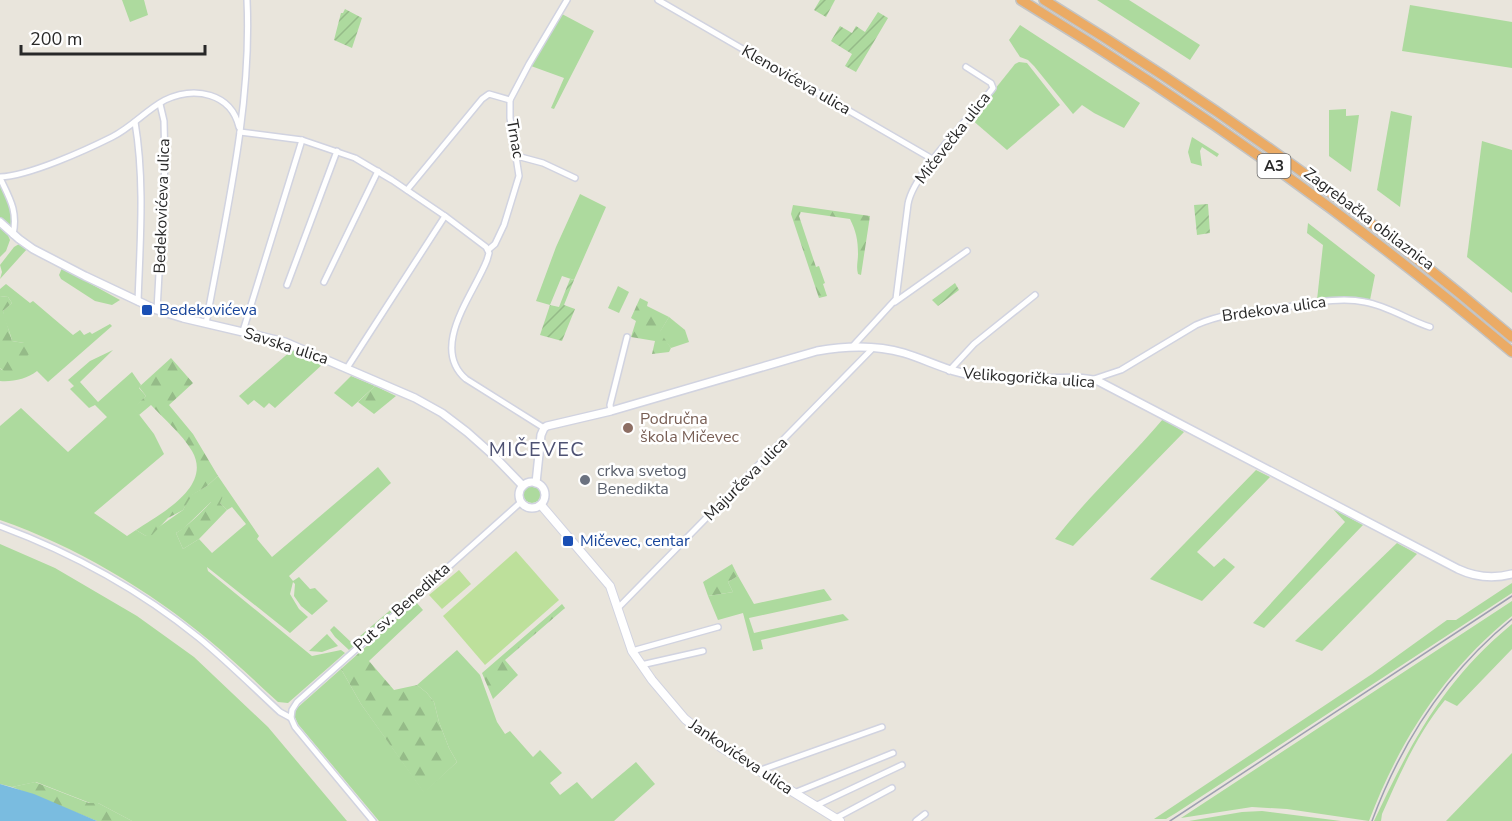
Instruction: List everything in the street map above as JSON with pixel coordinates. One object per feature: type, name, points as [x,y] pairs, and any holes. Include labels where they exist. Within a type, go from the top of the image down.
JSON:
[{"type":"highway","name":"Zagrebačka obilaznica","points":[[1021,0],[1123,63],[1277,168],[1405,264],[1512,352]]},
{"type":"highway","name":"Zagrebačka obilaznica","points":[[1044,0],[1167,78],[1293,166],[1412,255],[1512,337]]},
{"type":"main road","name":"Jankovićeva ulica","points":[[541,505],[602,574],[610,586],[632,651],[685,719],[722,748],[838,820]]},
{"type":"street","points":[[206,324],[240,132],[248,50],[248,0]]},
{"type":"street","name":"Trnac","points":[[544,428],[466,379],[455,369],[452,362],[452,346],[454,329],[489,256],[488,250],[495,244],[515,194],[519,176],[510,117],[510,100],[567,0]]},
{"type":"street","name":"Klenovićeva ulica","points":[[658,0],[934,160]]},
{"type":"street","name":"Mičevečka ulica","points":[[893,303],[897,291],[909,197],[934,160],[993,88],[991,83],[966,68]]},
{"type":"street","points":[[406,190],[482,99],[489,94],[510,100]]},
{"type":"street","points":[[14,235],[15,212],[0,178],[23,173],[90,148],[124,130],[160,104],[177,96],[213,95],[231,108],[237,118],[240,132]]},
{"type":"street","name":"Bedekovićeva ulica","points":[[157,309],[165,165],[165,127],[160,104]]},
{"type":"street","points":[[135,123],[141,191],[138,302]]},
{"type":"street","points":[[240,132],[302,140],[338,151],[378,171],[445,216],[488,250]]},
{"type":"street","points":[[243,331],[302,140]]},
{"type":"street","points":[[287,285],[338,151]]},
{"type":"street","points":[[517,156],[543,163],[575,178]]},
{"type":"street","points":[[324,282],[378,171]]},
{"type":"street","points":[[347,368],[445,216]]},
{"type":"street","name":"Savska ulica","points":[[0,222],[14,235],[48,257],[138,302],[206,324],[285,342],[415,398],[442,413],[481,444],[523,486]]},
{"type":"street","points":[[852,347],[893,303],[968,251]]},
{"type":"street","points":[[949,371],[974,344],[1035,295]]},
{"type":"street","name":"Brdekova ulica","points":[[1092,380],[1121,370],[1196,325],[1208,320],[1242,313],[1338,300],[1356,300],[1376,305],[1430,327]]},
{"type":"street","points":[[610,411],[627,337]]},
{"type":"street","name":"Velikogorička ulica","points":[[544,428],[817,351],[852,347],[901,352],[949,371],[996,378],[1092,380],[1116,389],[1468,574],[1489,577],[1512,574]]},
{"type":"street","name":"Majurčeva ulica","points":[[618,608],[873,348]]},
{"type":"street","points":[[536,483],[544,428]]},
{"type":"street","points":[[536,483],[544,491],[545,499],[541,505],[530,508],[521,502],[520,492],[523,486],[536,483]]},
{"type":"street","name":"Put sv. Benedikta","points":[[291,718],[292,710],[297,702],[521,502]]},
{"type":"street","points":[[0,526],[65,553],[115,581],[197,637],[280,712],[291,718],[295,727],[373,821]]},
{"type":"street","points":[[632,651],[718,627]]},
{"type":"street","points":[[641,665],[703,651]]},
{"type":"street","points":[[758,771],[882,727]]},
{"type":"street","points":[[794,793],[893,753]]},
{"type":"street","points":[[815,806],[902,765]]},
{"type":"street","points":[[838,820],[892,788]]},
{"type":"street","points":[[916,821],[925,814]]},
{"type":"green space","points":[[122,0],[144,0],[148,15],[130,22]]},
{"type":"green space","points":[[820,0],[835,0],[826,17],[814,10]]},
{"type":"green space","points":[[1097,0],[1129,0],[1200,45],[1190,60]]},
{"type":"green space","points":[[1410,5],[1512,22],[1512,68],[1402,51]]},
{"type":"green space","points":[[345,9],[362,18],[352,48],[334,40],[341,13]]},
{"type":"green space","points":[[878,12],[888,18],[856,72],[845,66],[852,54],[831,41],[840,26],[852,33],[856,26],[865,32]]},
{"type":"green space","points":[[562,14],[594,31],[554,109],[551,108],[564,78],[531,66]]},
{"type":"green space","points":[[1020,25],[1140,103],[1124,128],[1082,105],[1073,114],[1034,66],[1028,60],[1020,57],[1009,40]]},
{"type":"green space","points":[[1019,62],[1027,63],[1060,105],[1007,150],[971,119]]},
{"type":"green space","points":[[1346,109],[1346,116],[1359,115],[1351,172],[1329,156],[1329,110]]},
{"type":"green space","points":[[1391,111],[1412,116],[1400,207],[1377,190]]},
{"type":"green space","points":[[1192,137],[1219,154],[1217,157],[1202,147],[1200,151],[1202,166],[1191,163],[1188,152]]},
{"type":"green space","points":[[1482,141],[1512,150],[1512,293],[1467,257]]},
{"type":"green space","points":[[0,186],[2,186],[13,213],[12,227],[0,217]]},
{"type":"green space","points":[[580,194],[606,207],[574,280],[562,276],[550,305],[536,301],[556,247]]},
{"type":"green space","points":[[1208,204],[1210,233],[1197,235],[1194,205]]},
{"type":"green space","points":[[793,205],[870,216],[861,275],[857,271],[858,249],[850,219],[801,212],[799,216],[816,267],[819,266],[825,283],[823,284],[827,296],[819,298],[791,214]]},
{"type":"green space","points":[[1308,223],[1375,275],[1370,300],[1347,298],[1317,300],[1323,245],[1307,233]]},
{"type":"green space","points":[[0,227],[7,233],[10,240],[6,251],[0,257]]},
{"type":"green space","points":[[19,244],[27,249],[0,279],[2,272],[0,265]]},
{"type":"green space","points":[[62,268],[120,300],[112,305],[95,301],[61,279],[59,275]]},
{"type":"green space","points":[[570,279],[574,280],[564,305],[575,309],[562,341],[540,335],[550,305],[559,307]]},
{"type":"green space","points":[[955,283],[959,290],[938,306],[932,300]]},
{"type":"green space","points":[[6,284],[30,303],[33,301],[73,335],[80,330],[84,335],[90,332],[92,334],[110,324],[112,326],[48,382],[37,371],[20,379],[0,381],[0,368],[2,370],[24,343],[12,341],[5,319],[3,311],[12,303],[8,297],[0,296],[0,289]]},
{"type":"green space","points":[[618,286],[629,292],[619,313],[608,308]]},
{"type":"green space","points":[[0,296],[8,297],[12,303],[3,311],[12,341],[24,343],[29,354],[17,370],[7,373],[0,368]]},
{"type":"green space","points":[[640,298],[648,302],[647,306],[669,317],[660,332],[671,348],[669,352],[652,354],[655,341],[631,337],[636,321],[631,318]]},
{"type":"green space","points":[[669,317],[685,330],[689,342],[671,348],[659,333]]},
{"type":"green space","points":[[113,350],[80,382],[98,402],[132,372],[141,385],[139,388],[146,396],[134,408],[154,434],[164,454],[94,513],[127,536],[136,530],[146,536],[183,510],[191,495],[207,486],[218,476],[259,536],[257,539],[272,557],[378,467],[391,483],[289,576],[293,581],[299,577],[310,589],[315,588],[328,601],[312,615],[294,596],[295,584],[293,582],[290,594],[299,609],[308,617],[290,633],[207,567],[208,571],[312,656],[341,650],[345,653],[288,703],[278,702],[187,622],[137,587],[83,556],[0,520],[0,426],[21,408],[68,452],[107,417],[95,405],[89,408],[70,389],[74,386],[68,380],[90,361]],"holes":[[[211,502],[220,503],[227,510],[232,507],[246,524],[212,553],[199,539],[183,549],[176,533]]]},
{"type":"green space","points":[[292,350],[324,363],[275,408],[269,403],[264,408],[254,400],[248,405],[239,396]]},
{"type":"green space","points":[[171,358],[193,383],[169,405],[193,434],[218,476],[192,495],[183,510],[168,518],[152,535],[146,536],[136,530],[181,498],[190,488],[197,464],[188,445],[151,405],[139,415],[133,408],[146,396],[139,387]]},
{"type":"green space","points":[[351,376],[375,386],[352,407],[334,393]]},
{"type":"green space","points":[[375,386],[396,396],[374,414],[358,402]]},
{"type":"green space","points":[[1163,419],[1184,432],[1073,546],[1055,539],[1081,508]]},
{"type":"green space","points":[[1256,470],[1270,477],[1197,552],[1214,567],[1224,558],[1235,567],[1202,601],[1150,579]]},
{"type":"green space","points":[[532,485],[538,488],[541,494],[538,500],[532,503],[526,500],[523,494],[526,488]]},
{"type":"green space","points":[[218,493],[223,496],[220,503],[227,510],[199,539],[183,549],[176,533],[198,515]]},
{"type":"green space","points":[[1333,509],[1363,525],[1264,628],[1253,623],[1345,522]]},
{"type":"green space","points":[[1397,543],[1417,554],[1322,651],[1295,641]]},
{"type":"green space","points":[[0,544],[55,568],[137,616],[194,657],[268,727],[347,821],[132,821],[98,803],[90,803],[36,782],[12,787],[0,784]]},
{"type":"green space","points":[[516,551],[559,600],[485,665],[443,616]]},
{"type":"green space","points":[[732,564],[738,576],[728,582],[733,592],[708,596],[703,582]]},
{"type":"green space","points":[[459,570],[471,584],[442,609],[429,595]]},
{"type":"green space","points":[[738,576],[754,604],[824,589],[832,600],[749,618],[754,633],[843,614],[849,620],[761,640],[763,649],[753,651],[743,613],[718,620],[708,596],[733,592],[728,582]]},
{"type":"green space","points":[[1512,583],[1512,593],[1176,813],[1166,819],[1154,819],[1372,674],[1447,620],[1456,620]]},
{"type":"green space","points":[[409,594],[411,595],[349,650],[330,630],[334,626],[352,643]]},
{"type":"green space","points":[[1512,601],[1512,616],[1488,637],[1445,684],[1410,735],[1381,791],[1369,821],[1287,809],[1252,807],[1181,818]]},
{"type":"green space","points":[[416,602],[423,610],[369,661],[394,690],[417,685],[434,702],[439,722],[457,762],[424,793],[361,704],[341,669]]},
{"type":"green space","points":[[562,604],[565,608],[505,660],[518,675],[493,699],[482,673]]},
{"type":"green space","points":[[1512,624],[1512,649],[1457,706],[1445,700],[1410,755],[1382,814],[1381,821],[1374,821],[1431,714],[1466,668]]},
{"type":"green space","points":[[327,634],[338,646],[322,652],[309,651]]},
{"type":"green space","points":[[457,650],[480,675],[497,722],[505,734],[510,731],[533,757],[540,750],[562,773],[550,783],[560,795],[577,782],[592,799],[636,762],[655,784],[614,821],[379,821],[298,724],[294,715],[297,708],[341,669],[361,704],[424,792],[457,762],[439,722],[434,702],[417,685]]},
{"type":"green space","points":[[1512,753],[1512,821],[1446,821]]},
{"type":"green space","points":[[35,782],[89,803],[98,803],[132,821],[97,821],[12,787]]},
{"type":"green space","points":[[1262,811],[1341,821],[1189,821]]},
{"type":"water","points":[[0,784],[34,794],[97,821],[0,821]]},
{"type":"railway","points":[[1170,821],[1512,596]]},
{"type":"railway","points":[[1372,821],[1397,764],[1428,711],[1467,662],[1512,619]]},
{"type":"place","name":"Bedekovićeva","points":[[147,310]]},
{"type":"place","name":"Područna škola Mičevec","points":[[628,428]]},
{"type":"place","name":"crkva svetog Benedikta","points":[[585,480]]},
{"type":"place","name":"Mičevec, centar","points":[[568,541]]},
{"type":"district","name":"MIČEVEC","points":[[537,449]]}]
